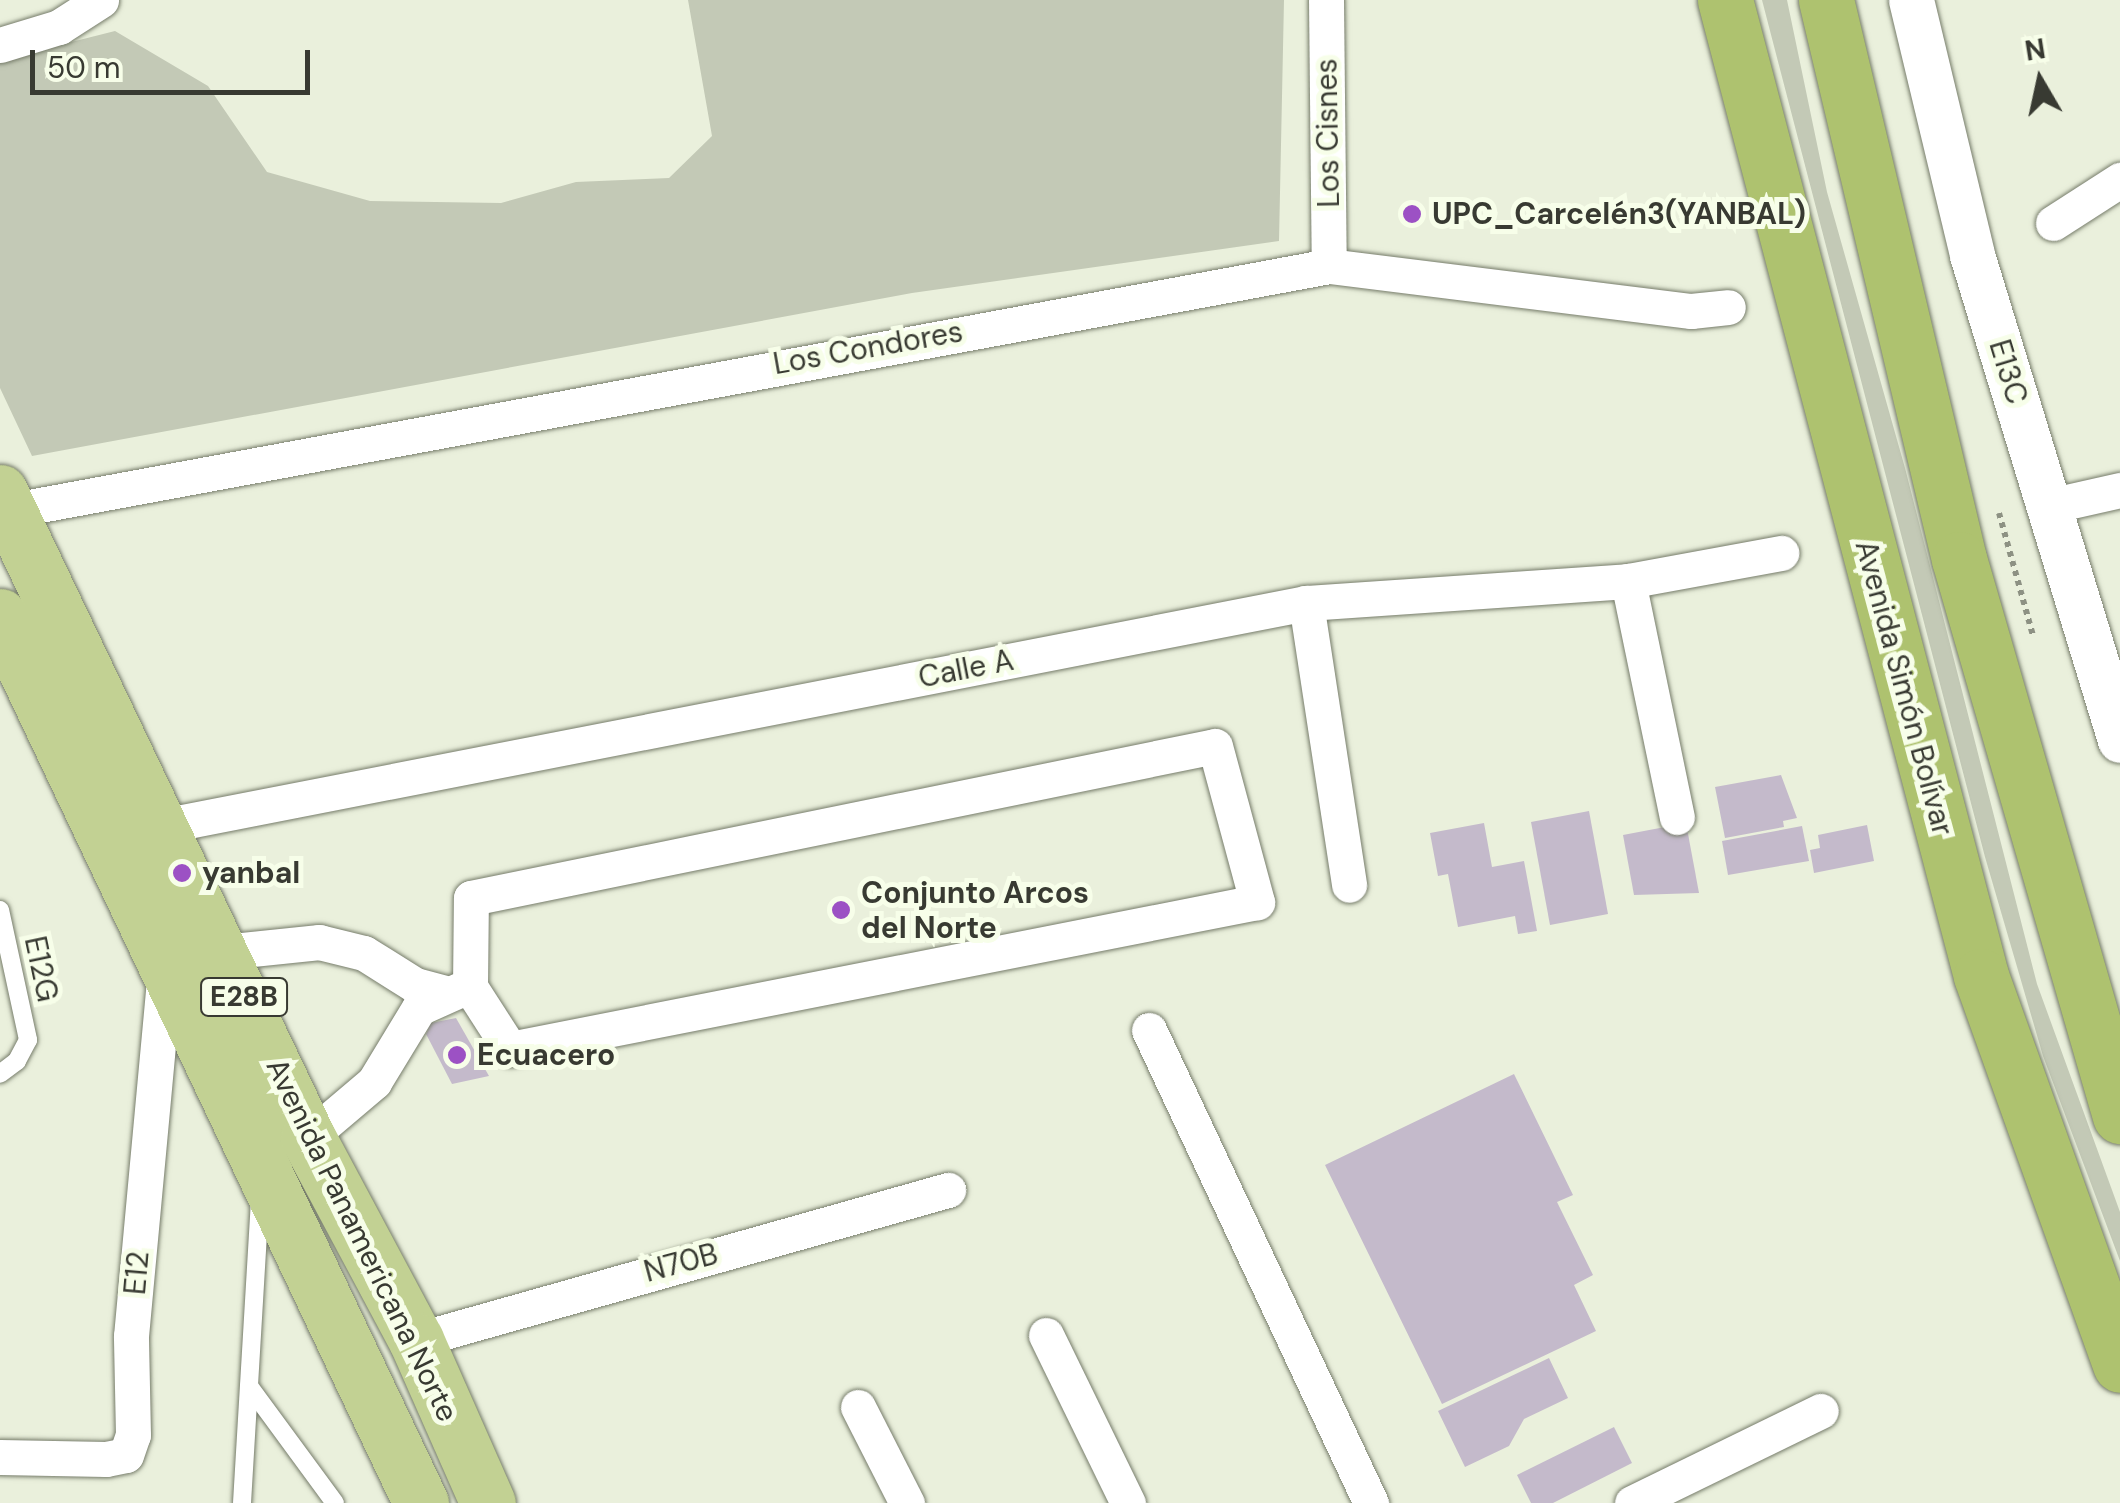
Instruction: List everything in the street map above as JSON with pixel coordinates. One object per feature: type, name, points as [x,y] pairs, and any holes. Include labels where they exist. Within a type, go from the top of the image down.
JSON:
[{"type":"highway","name":"Avenida Simón Bolívar","points":[[1725,0],[1982,976],[2120,1365]]},
{"type":"highway","points":[[1826,0],[1959,559],[2120,1116]]},
{"type":"main road","name":"Avenida Panamericana Norte","points":[[7,501],[157,827],[223,952],[308,1138],[416,1340],[488,1503]]},
{"type":"main road","name":"Avenida Panamericana Norte","points":[[0,616],[421,1503]]},
{"type":"street","points":[[0,44],[59,27],[101,0]]},
{"type":"street","name":"Los Cisnes","points":[[1326,0],[1329,266]]},
{"type":"street","name":"E13C","points":[[1911,0],[1972,255],[2120,740]]},
{"type":"street","points":[[2053,223],[2120,180]]},
{"type":"street","name":"Los Condores","points":[[7,501],[1329,266],[1691,311],[1728,307]]},
{"type":"street","points":[[2049,506],[2120,490]]},
{"type":"street","name":"Calle A","points":[[157,827],[1306,603],[1628,581],[1781,553]]},
{"type":"street","points":[[1628,581],[1678,816]]},
{"type":"street","points":[[1306,603],[1349,885]]},
{"type":"street","points":[[223,952],[319,942],[364,953],[415,985],[458,990],[510,1049],[1257,902],[1215,746],[471,898],[458,990]]},
{"type":"street","name":"E12","points":[[0,1456],[106,1460],[126,1455],[132,1435],[131,1336],[165,964]]},
{"type":"street","points":[[308,1138],[374,1082],[419,1008],[458,990]]},
{"type":"street","points":[[1149,1030],[1371,1503]]},
{"type":"street","name":"N70B","points":[[416,1340],[948,1190]]},
{"type":"street","points":[[1046,1335],[1128,1503]]},
{"type":"street","points":[[858,1407],[907,1503]]},
{"type":"street","points":[[1632,1503],[1821,1411]]},
{"type":"lane","name":"E12G","points":[[0,910],[28,1040],[17,1061],[0,1074]]},
{"type":"lane","points":[[242,1503],[260,1168]]},
{"type":"lane","points":[[249,1386],[335,1503]]},
{"type":"green space","points":[[688,0],[1284,0],[1279,241],[912,293],[32,456],[0,388],[0,60],[115,31],[208,86],[267,172],[370,201],[501,203],[576,182],[669,178],[712,136]]},
{"type":"green space","points":[[1762,0],[1787,0],[1827,192],[1905,468],[2037,984],[2120,1212],[2120,1261],[2043,1056],[1985,857]]},
{"type":"building","points":[[1781,775],[1797,818],[1783,821],[1784,827],[1725,838],[1715,787]]},
{"type":"building","points":[[1589,811],[1608,914],[1550,925],[1531,822]]},
{"type":"building","points":[[1484,823],[1492,867],[1524,861],[1537,931],[1518,934],[1515,916],[1458,927],[1448,874],[1438,876],[1430,833]]},
{"type":"building","points":[[1686,823],[1699,893],[1634,895],[1623,835]]},
{"type":"building","points":[[1867,825],[1874,861],[1814,873],[1810,850],[1820,848],[1818,835]]},
{"type":"building","points":[[1802,826],[1809,861],[1728,875],[1722,841]]},
{"type":"building","name":"Ecuacero","points":[[456,1018],[489,1076],[452,1084],[426,1034],[431,1023]]},
{"type":"building","points":[[1514,1074],[1573,1195],[1557,1202],[1593,1275],[1574,1285],[1596,1331],[1442,1404],[1325,1165]]},
{"type":"building","points":[[1549,1358],[1568,1398],[1524,1419],[1509,1446],[1465,1467],[1438,1411]]},
{"type":"building","points":[[1614,1427],[1632,1463],[1553,1503],[1531,1503],[1517,1475]]},
{"type":"place","name":"UPC_Carcelén3(YANBAL)","points":[[1412,214]]},
{"type":"place","name":"yanbal","points":[[182,873]]},
{"type":"place","name":"Conjunto Arcos del Norte","points":[[841,910]]},
{"type":"place","name":"Ecuacero","points":[[457,1055]]}]
